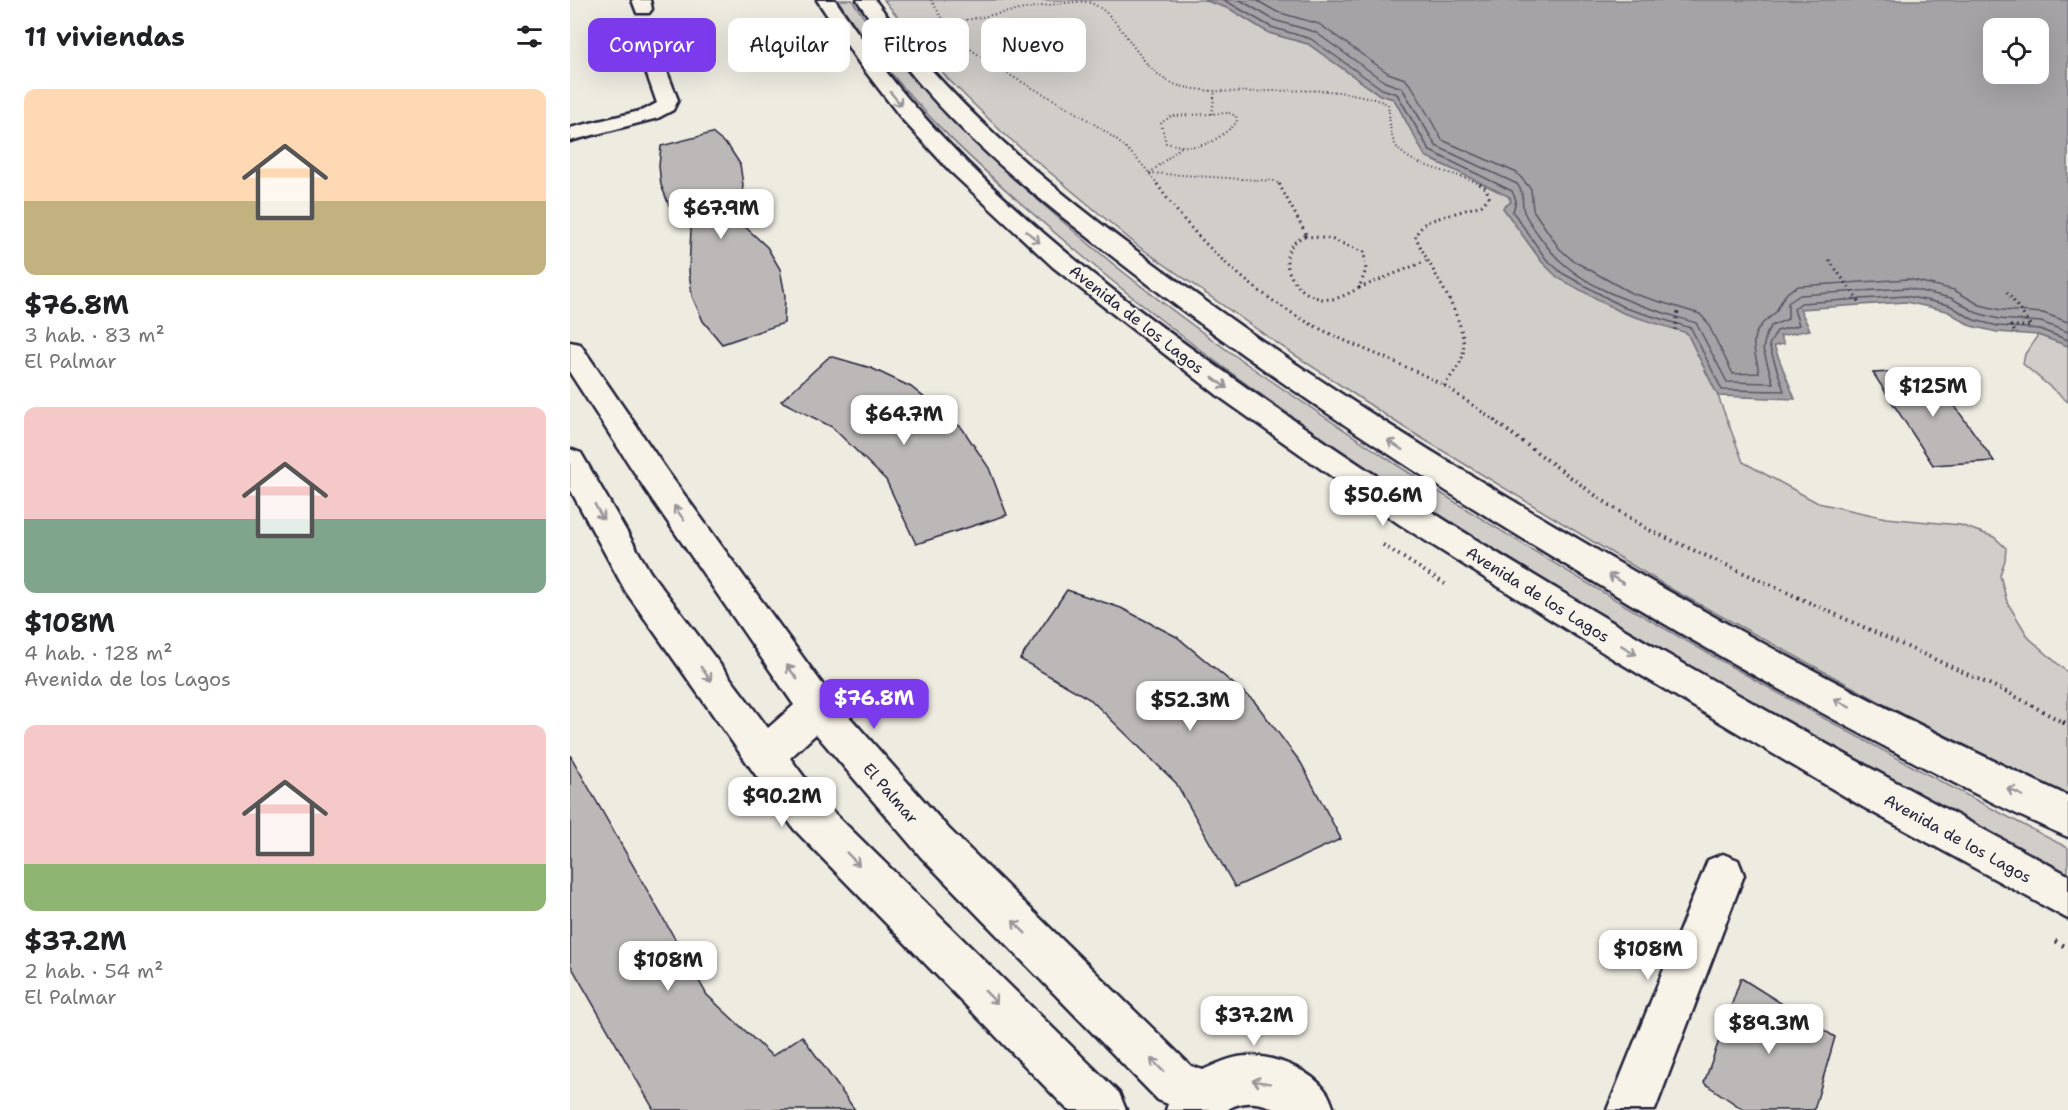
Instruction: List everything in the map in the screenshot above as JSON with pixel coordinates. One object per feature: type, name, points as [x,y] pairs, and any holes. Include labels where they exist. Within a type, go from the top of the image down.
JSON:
[{"type":"street","name":"Avenida de los Lagos","points":[[826,0],[864,59],[904,109],[964,175],[1035,239],[1179,352],[1263,414],[1410,515],[1660,669],[1944,832],[2068,898]]},
{"type":"street","points":[[867,0],[881,23],[918,68],[1024,172],[1092,229],[1222,328],[1395,445],[1639,593],[1914,742],[2068,817]]},
{"type":"street","points":[[570,135],[651,114],[666,106],[668,100],[657,72]]},
{"type":"street","name":"El Palmar","points":[[570,351],[656,480],[818,708],[935,843],[1174,1083],[1198,1103],[1230,1083],[1257,1080],[1282,1086],[1305,1103],[1310,1110]]},
{"type":"street","points":[[573,471],[638,582],[808,815],[1102,1110]]},
{"type":"street","points":[[765,756],[818,708]]},
{"type":"street","points":[[1631,1110],[1723,875]]},
{"type":"path","points":[[931,0],[943,18]]},
{"type":"path","points":[[969,20],[1062,1],[1084,1],[1098,6],[1109,16],[1141,60],[1155,74],[1172,83],[1215,90],[1350,92],[1373,96],[1388,104],[1393,140],[1400,153],[1423,164],[1471,179],[1486,188],[1490,197],[1482,205],[1426,222],[1415,235],[1461,329],[1463,354],[1444,386]]},
{"type":"path","points":[[969,47],[992,64],[1074,108],[1108,132],[1150,173],[1176,212],[1229,266],[1266,296],[1307,321],[1444,386],[1520,438],[1599,498],[1649,530],[1936,659],[2009,693],[2068,725]]},
{"type":"path","points":[[1212,114],[1215,90]]},
{"type":"path","points":[[1229,113],[1236,116],[1237,122],[1221,138],[1206,146],[1180,147],[1166,143],[1161,123],[1164,119],[1172,116],[1212,114],[1229,113]]},
{"type":"path","points":[[1150,173],[1180,147]]},
{"type":"path","points":[[1150,173],[1274,181],[1281,184],[1307,236]]},
{"type":"path","points":[[1359,288],[1366,275],[1368,260],[1364,252],[1322,237],[1307,236],[1298,239],[1288,256],[1289,275],[1296,286],[1308,295],[1322,300],[1345,296],[1426,261]]},
{"type":"path","points":[[1830,260],[1861,304]]},
{"type":"path","points":[[2007,292],[2031,326],[2011,326],[2016,334]]},
{"type":"path","points":[[1675,330],[1678,311]]},
{"type":"shaded area","points":[[838,0],[852,0],[865,18],[862,18],[862,36]]},
{"type":"shaded area","points":[[884,0],[1204,0],[1230,9],[1269,33],[1308,44],[1380,95],[1394,99],[1412,132],[1434,161],[1507,194],[1511,202],[1503,208],[1542,262],[1687,333],[1718,396],[1743,462],[1818,503],[1886,518],[1960,525],[1994,537],[2006,548],[2000,575],[2007,602],[2029,638],[2068,673],[2068,794],[1932,730],[1673,590],[1405,428],[1281,346],[1138,246],[1004,134],[947,78],[942,72],[969,72],[969,18],[899,18]]},
{"type":"shaded area","points":[[890,72],[907,72],[984,152],[1075,232],[1152,295],[1232,354],[1478,517],[1644,617],[1812,712],[2068,848],[2068,883],[1570,595],[1401,490],[1318,435],[1157,317],[1080,254],[1013,197],[918,105]]},
{"type":"shaded area","points":[[2038,335],[2068,346],[2068,402],[2023,364],[2025,354]]},
{"type":"water","points":[[1204,0],[2068,0],[2068,346],[2038,335],[1997,332],[1971,326],[1947,311],[1906,302],[1800,309],[1810,330],[1780,336],[1784,344],[1774,346],[1795,399],[1718,396],[1687,333],[1623,313],[1558,278],[1542,262],[1503,208],[1511,202],[1510,197],[1425,156],[1394,99],[1380,95],[1308,44],[1269,33],[1230,9]]},
{"type":"building","points":[[712,133],[729,147],[740,164],[743,185],[740,222],[767,247],[780,269],[785,295],[784,323],[722,344],[703,321],[692,296],[689,271],[691,229],[669,205],[661,185],[659,166],[661,146]]},
{"type":"building","points":[[830,356],[871,368],[911,387],[962,428],[989,468],[1007,515],[916,544],[886,480],[832,427],[781,401]]},
{"type":"building","points":[[1929,370],[1994,461],[1933,465],[1873,373]]},
{"type":"building","points":[[1067,590],[1121,608],[1177,637],[1254,701],[1301,763],[1341,839],[1235,887],[1176,783],[1091,700],[1020,659]]},
{"type":"building","points":[[570,755],[707,995],[772,1056],[802,1036],[855,1110],[654,1110],[570,964]]},
{"type":"building","points":[[1741,978],[1835,1037],[1814,1110],[1744,1110],[1704,1083]]}]
